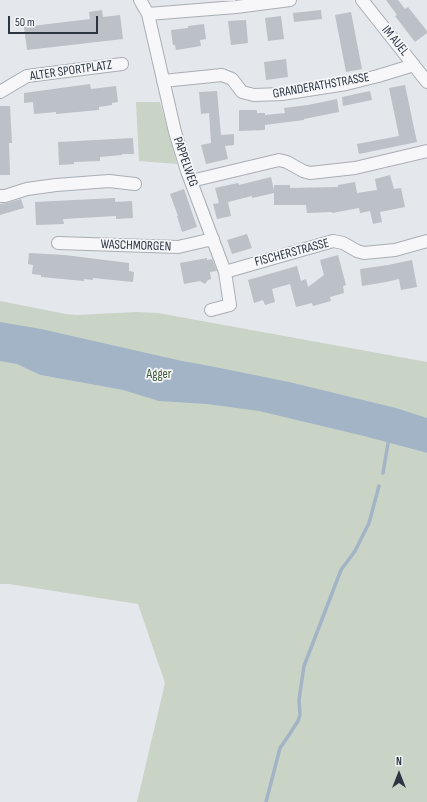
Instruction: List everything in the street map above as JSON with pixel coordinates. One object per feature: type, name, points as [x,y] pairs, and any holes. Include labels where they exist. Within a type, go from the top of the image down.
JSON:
[{"type":"street","name":"PAPPELWEG","points":[[140,0],[148,14],[175,132],[225,272],[230,305],[212,310]]},
{"type":"street","points":[[148,14],[236,7],[290,0]]},
{"type":"street","name":"IM AUEL","points":[[362,0],[420,68],[427,82]]},
{"type":"street","name":"ALTER SPORTPLATZ","points":[[0,92],[27,76],[122,64]]},
{"type":"street","name":"GRANDERATHSTRASSE","points":[[163,81],[222,75],[232,79],[242,92],[254,95],[282,94],[346,84],[420,68]]},
{"type":"street","points":[[192,181],[278,160],[287,162],[303,171],[310,173],[355,168],[427,151]]},
{"type":"street","points":[[0,196],[5,196],[27,189],[56,185],[109,181],[135,184]]},
{"type":"street","name":"WASCHMORGEN","points":[[58,243],[178,247],[213,240]]},
{"type":"street","name":"FISCHERSTRASSE","points":[[225,272],[333,242],[343,243],[356,251],[364,253],[395,250],[427,241]]},
{"type":"green space","points":[[136,102],[160,102],[177,164],[139,161]]},
{"type":"green space","points":[[0,301],[77,315],[136,312],[158,313],[427,362],[427,452],[389,443],[427,453],[427,802],[137,802],[165,683],[138,604],[9,584],[0,584]],"holes":[[[22,366],[110,383],[124,390],[40,375]]]},
{"type":"water","name":"Agger","points":[[0,322],[41,329],[182,361],[289,382],[396,408],[427,418],[427,453],[364,436],[259,411],[207,404],[159,401],[123,390],[40,375],[17,364],[0,361]]},
{"type":"building","points":[[386,0],[398,0],[405,9],[408,7],[427,33],[415,42],[395,16],[397,15]]},
{"type":"building","points":[[102,10],[103,17],[120,15],[123,39],[27,50],[24,27],[90,19],[89,12]]},
{"type":"building","points":[[321,10],[322,19],[294,22],[293,13]]},
{"type":"building","points":[[351,12],[362,69],[346,72],[335,15]]},
{"type":"building","points":[[281,16],[284,39],[268,41],[265,18]]},
{"type":"building","points":[[246,20],[248,43],[231,45],[228,21]]},
{"type":"building","points":[[204,24],[206,39],[200,40],[201,46],[176,50],[175,45],[173,45],[171,30]]},
{"type":"building","points":[[286,59],[288,77],[266,80],[264,62]]},
{"type":"building","points":[[90,84],[91,89],[116,86],[118,102],[112,103],[112,105],[99,107],[99,110],[56,114],[56,112],[34,114],[33,102],[24,103],[24,93]]},
{"type":"building","points":[[405,85],[417,142],[359,154],[357,144],[399,136],[389,88]]},
{"type":"building","points":[[217,91],[221,135],[234,134],[234,145],[225,146],[228,159],[206,164],[201,145],[211,143],[209,113],[201,114],[199,92]]},
{"type":"building","points":[[370,91],[372,100],[343,106],[342,97]]},
{"type":"building","points":[[337,99],[339,112],[304,120],[265,125],[265,130],[239,131],[239,110],[257,110],[257,113],[265,113],[265,115],[285,113],[284,108]]},
{"type":"building","points":[[0,106],[10,106],[12,143],[9,143],[10,175],[0,175]]},
{"type":"building","points":[[133,138],[134,154],[100,157],[100,161],[74,162],[74,164],[59,165],[58,142]]},
{"type":"building","points":[[390,175],[394,189],[401,188],[405,207],[380,212],[382,222],[373,224],[370,211],[360,213],[359,208],[332,213],[307,213],[306,205],[274,205],[274,193],[252,198],[252,196],[228,202],[231,216],[217,219],[213,204],[219,203],[215,188],[238,183],[239,185],[271,177],[274,191],[274,185],[290,185],[290,188],[338,187],[338,185],[355,182],[357,193],[377,190],[375,179]]},
{"type":"building","points":[[184,189],[197,227],[182,232],[170,194]]},
{"type":"building","points":[[115,198],[115,202],[132,201],[133,218],[116,219],[116,216],[63,219],[64,224],[36,225],[35,202]]},
{"type":"building","points":[[21,199],[24,208],[0,215],[0,204]]},
{"type":"building","points":[[247,234],[252,248],[232,254],[227,240]]},
{"type":"building","points":[[29,253],[65,255],[129,263],[129,271],[134,272],[133,282],[93,278],[93,280],[84,279],[84,281],[41,277],[41,275],[32,274],[33,265],[28,264]]},
{"type":"building","points":[[338,255],[346,285],[343,286],[344,293],[330,297],[331,301],[313,306],[312,303],[296,307],[290,284],[272,289],[275,302],[265,305],[263,300],[254,303],[248,280],[297,266],[301,281],[306,279],[308,287],[324,275],[320,260]]},
{"type":"building","points":[[207,258],[207,260],[212,259],[217,271],[210,272],[211,279],[205,284],[200,281],[184,284],[180,263]]},
{"type":"building","points":[[412,260],[417,287],[401,290],[399,279],[362,286],[360,269]]},
{"type":"waterway","points":[[383,473],[388,443],[391,439]]},
{"type":"waterway","points":[[266,802],[280,748],[298,721],[300,715],[299,700],[304,666],[341,570],[355,551],[369,523],[379,486]]}]
